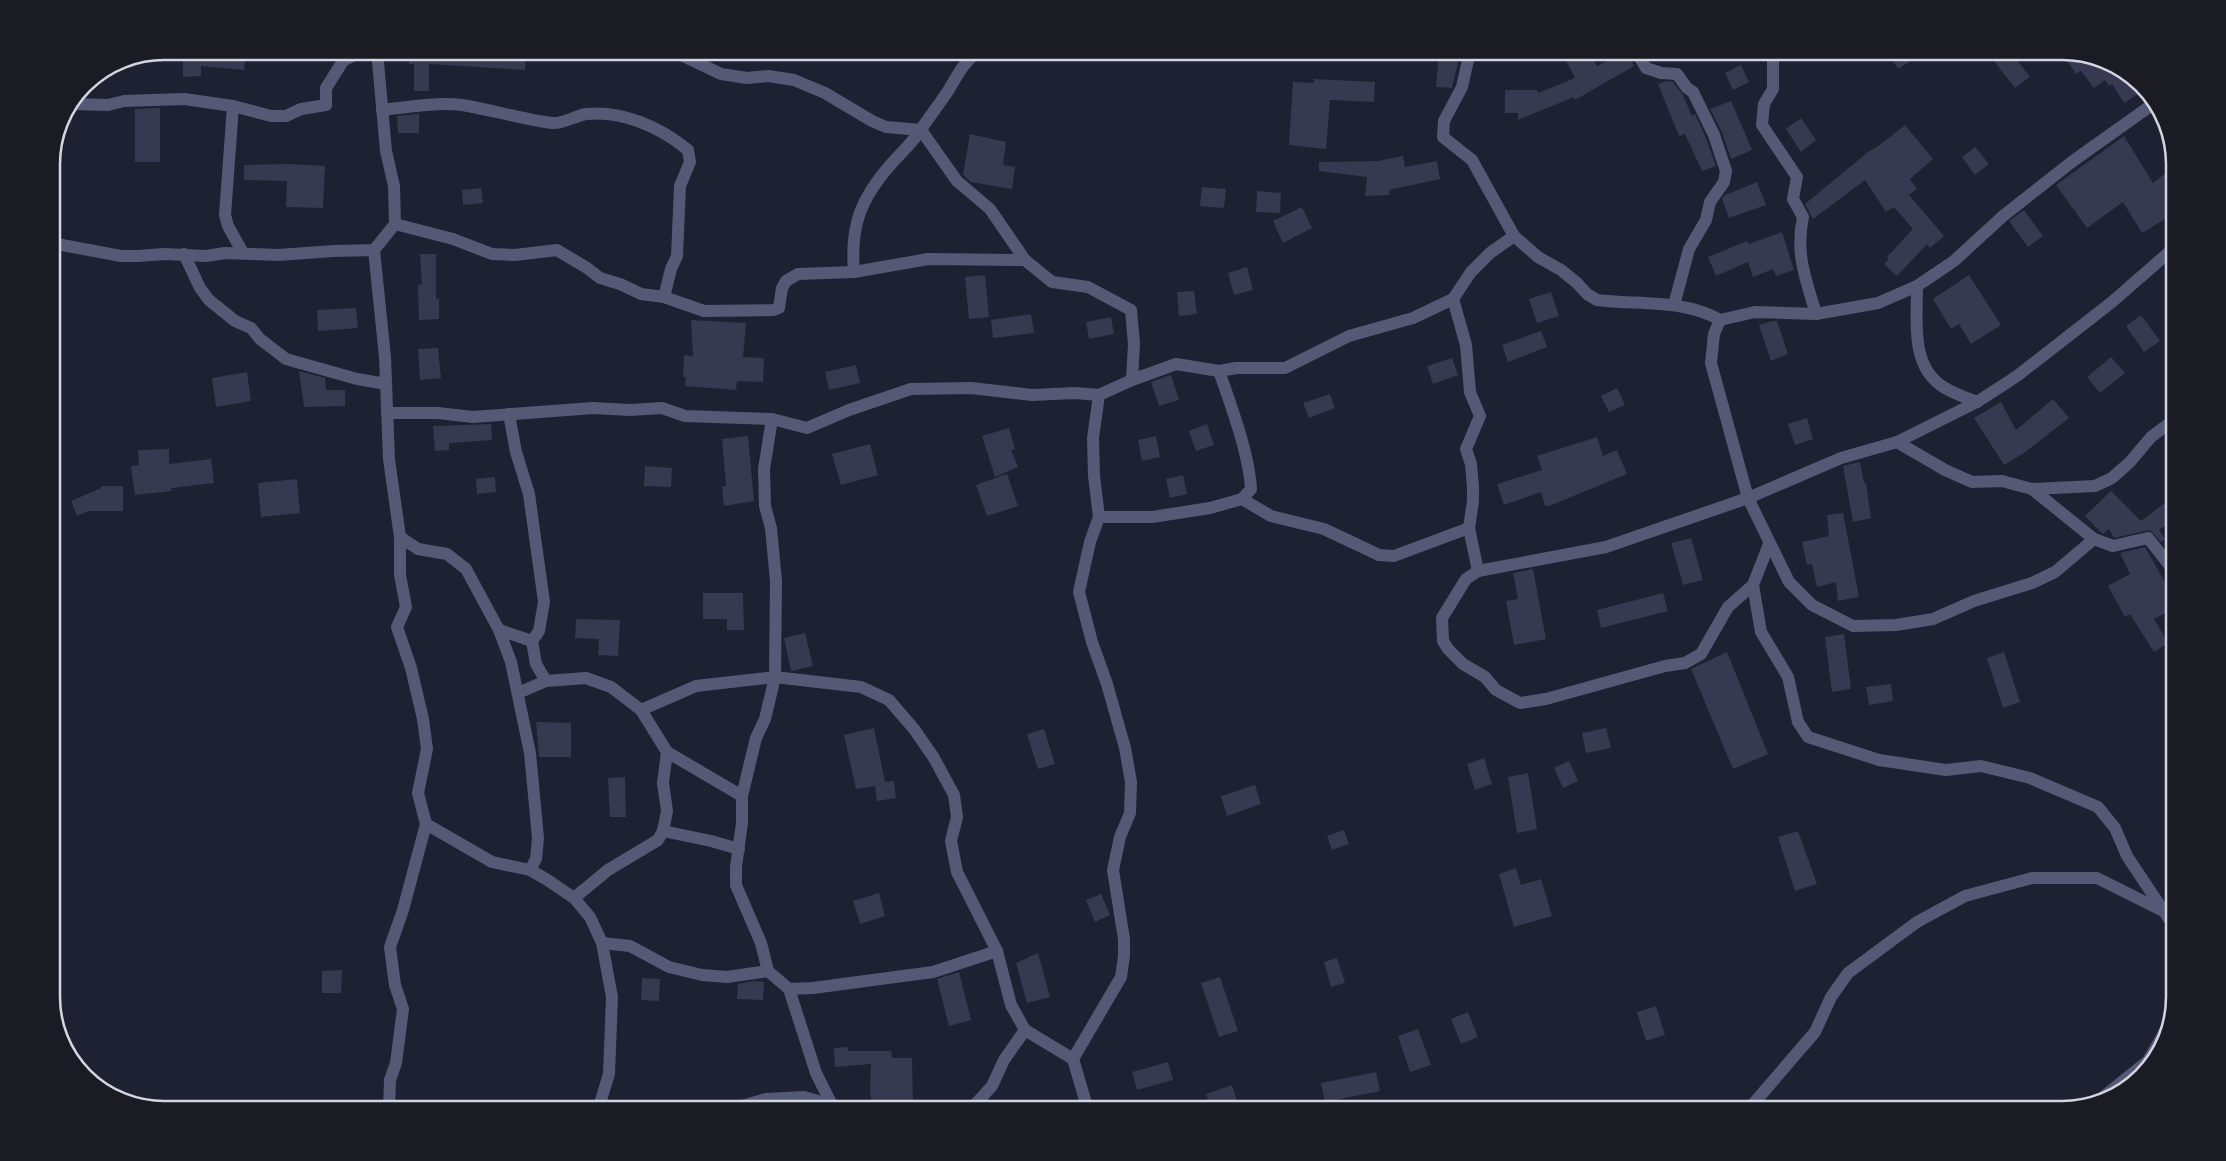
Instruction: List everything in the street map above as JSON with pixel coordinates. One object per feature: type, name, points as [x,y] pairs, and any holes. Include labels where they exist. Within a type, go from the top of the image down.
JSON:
[{"type":"street","points":[[80,104],[108,105],[176,98],[233,106],[271,116],[286,116],[300,109],[326,105],[326,88],[345,60]]},
{"type":"street","points":[[378,60],[386,151],[394,186],[395,224],[374,250],[382,319],[389,459],[400,537],[400,575],[406,607],[397,627],[411,668],[423,719],[427,749],[418,793],[426,824],[403,910],[390,947],[395,985],[403,1009],[396,1063],[390,1080],[389,1101]]},
{"type":"street","points":[[692,60],[721,74],[747,78],[768,76],[794,80],[825,92],[886,127],[921,130],[957,181],[990,209],[1025,260],[1052,282],[1088,287],[1131,310],[1134,344],[1132,380]]},
{"type":"street","points":[[854,272],[852,246],[856,224],[868,195],[882,174],[921,130],[948,91],[962,65],[968,60]]},
{"type":"street","points":[[1468,60],[1462,87],[1444,121],[1443,137],[1472,160],[1514,236],[1538,257],[1561,270],[1587,294],[1597,300],[1674,306],[1709,314],[1720,320],[1755,312],[1816,314],[1878,303],[1917,286],[1954,261],[2003,216],[2073,160],[2149,107]]},
{"type":"street","points":[[1641,60],[1646,68],[1661,73],[1677,74],[1687,88],[1693,92],[1714,135],[1726,171],[1724,182],[1710,202],[1706,220],[1689,249],[1674,306]]},
{"type":"street","points":[[1773,60],[1773,89],[1764,104],[1762,125],[1797,177],[1793,199],[1803,217],[1799,237],[1802,265],[1816,314]]},
{"type":"street","points":[[382,110],[421,105],[461,105],[555,123],[584,115],[608,113],[642,122],[675,139],[688,150],[690,162],[680,186],[677,256],[670,269],[664,297]]},
{"type":"street","points":[[233,106],[225,215],[228,226],[243,253]]},
{"type":"street","points":[[395,224],[453,239],[492,254],[516,256],[557,250],[600,278],[620,284],[641,294],[664,297],[704,311],[768,312],[779,308],[782,288],[791,277],[798,274],[854,272],[928,258],[1025,260]]},
{"type":"street","points":[[387,413],[438,413],[473,417],[593,408],[630,410],[662,408],[685,416],[772,419],[807,428],[849,410],[911,389],[971,388],[1032,395],[1075,393],[1099,395],[1132,380],[1176,364],[1219,371],[1236,368],[1285,368],[1349,336],[1413,318],[1453,300],[1471,272],[1490,253],[1514,236]]},
{"type":"street","points":[[60,245],[120,256],[184,254],[206,256],[243,253],[278,255],[374,250]]},
{"type":"street","points":[[184,254],[200,288],[209,300],[235,321],[251,328],[260,339],[286,359],[357,379],[386,384]]},
{"type":"street","points":[[1769,544],[1753,585],[1728,606],[1701,654],[1686,663],[1665,666],[1546,699],[1520,703],[1496,690],[1485,677],[1463,664],[1443,641],[1442,618],[1466,579],[1478,571],[1606,546],[1748,498],[1841,458],[1897,442],[1977,402],[2017,376],[2112,302],[2166,254]]},
{"type":"street","points":[[1917,286],[1917,334],[1920,356],[1927,372],[1944,388],[1977,402]]},
{"type":"street","points":[[1453,300],[1466,345],[1470,392],[1480,416],[1466,449],[1471,464],[1474,501],[1469,528],[1478,571]]},
{"type":"street","points":[[1720,320],[1714,334],[1711,363],[1748,498],[1789,582],[1812,605],[1853,626],[1896,625],[1933,619],[1974,601],[2032,583],[2055,572],[2094,539]]},
{"type":"street","points":[[1099,517],[1152,517],[1210,508],[1242,499],[1251,489],[1250,474],[1234,412],[1219,371]]},
{"type":"street","points":[[1073,1059],[1121,977],[1124,939],[1113,870],[1120,837],[1130,812],[1131,782],[1125,748],[1107,684],[1092,642],[1079,592],[1090,542],[1099,517],[1094,476],[1094,438],[1099,395]]},
{"type":"street","points":[[509,414],[516,452],[529,494],[544,602],[539,631],[532,641],[536,664],[546,681]]},
{"type":"street","points":[[772,419],[764,469],[765,506],[771,528],[776,581],[776,677],[765,720],[756,738],[742,796],[742,823],[736,885],[762,943],[768,971],[789,989],[816,1073],[830,1101]]},
{"type":"street","points":[[1897,442],[1945,470],[1972,482],[2002,481],[2032,489],[2095,486],[2112,478],[2130,462],[2151,437],[2166,426]]},
{"type":"street","points":[[2032,489],[2094,539],[2113,546],[2148,538],[2166,561]]},
{"type":"street","points":[[1242,499],[1271,516],[1324,529],[1379,555],[1394,556],[1469,528]]},
{"type":"street","points":[[400,537],[418,549],[447,554],[466,569],[500,630],[511,662],[530,753],[538,838],[536,859],[530,870]]},
{"type":"street","points":[[1753,585],[1761,632],[1788,677],[1798,722],[1808,737],[1879,760],[1946,770],[1981,766],[2022,776],[2098,807],[2115,828],[2127,856],[2166,915]]},
{"type":"street","points":[[500,630],[532,641]]},
{"type":"street","points":[[641,710],[696,686],[776,677],[861,687],[889,700],[914,729],[934,758],[954,795],[957,817],[951,841],[957,872],[997,951],[1011,1005],[1025,1030],[1073,1059],[1085,1101]]},
{"type":"street","points":[[518,693],[546,681],[586,678],[612,687],[641,710],[667,752],[742,796]]},
{"type":"street","points":[[574,898],[608,870],[658,840],[663,831],[667,811],[663,783],[667,752]]},
{"type":"street","points":[[426,824],[492,862],[530,870],[574,898],[590,917],[602,943],[612,998],[609,1074],[601,1101]]},
{"type":"street","points":[[663,831],[739,849]]},
{"type":"street","points":[[1756,1101],[1815,1032],[1831,997],[1848,973],[1917,922],[1965,896],[2032,878],[2097,878],[2163,911]]},
{"type":"street","points":[[602,943],[630,946],[669,967],[702,975],[727,977],[768,971]]},
{"type":"street","points":[[789,989],[814,988],[933,972],[997,951]]},
{"type":"street","points":[[978,1101],[992,1086],[1004,1060],[1025,1030]]},
{"type":"street","points":[[759,1101],[804,1097],[815,1101]]},
{"type":"building","points":[[183,60],[245,60],[244,70],[201,66],[201,76],[183,77]]},
{"type":"building","points":[[409,60],[526,60],[525,70],[429,64],[429,91],[414,91],[414,64],[409,64]]},
{"type":"building","points":[[1438,60],[1459,60],[1452,88],[1436,87]]},
{"type":"building","points":[[1593,60],[1597,66],[1609,60],[1631,60],[1634,66],[1575,100],[1574,97],[1518,120],[1518,113],[1505,113],[1505,90],[1537,90],[1538,93],[1575,78],[1566,61]]},
{"type":"building","points":[[1892,60],[1912,60],[1898,69]]},
{"type":"building","points":[[2017,60],[2030,77],[2015,88],[1994,61]]},
{"type":"building","points":[[2067,60],[2089,64],[2108,71],[2131,86],[2139,94],[2124,103],[2112,84],[2109,86],[2105,80],[2094,88],[2081,71],[2076,74]]},
{"type":"building","points":[[1741,65],[1749,82],[1733,90],[1725,73]]},
{"type":"building","points":[[1314,79],[1375,82],[1374,102],[1330,100],[1326,149],[1289,145],[1293,82],[1314,83]]},
{"type":"building","points":[[1666,81],[1673,82],[1683,95],[1692,116],[1695,114],[1716,166],[1702,171],[1685,134],[1679,136],[1658,84]]},
{"type":"building","points":[[1731,101],[1752,150],[1731,159],[1722,132],[1710,109]]},
{"type":"building","points":[[160,108],[160,162],[135,162],[135,109]]},
{"type":"building","points":[[419,114],[419,133],[398,133],[397,116]]},
{"type":"building","points":[[1801,118],[1816,140],[1801,152],[1786,129]]},
{"type":"building","points":[[1905,125],[1933,159],[1910,179],[1917,189],[1909,195],[1944,236],[1930,248],[1927,244],[1897,276],[1884,264],[1889,259],[1887,257],[1913,229],[1894,207],[1886,212],[1865,180],[1813,219],[1805,204],[1868,152]]},
{"type":"building","points":[[970,134],[1006,142],[1003,165],[1015,167],[1012,189],[971,182],[963,175]]},
{"type":"building","points":[[2124,136],[2153,183],[2166,173],[2166,218],[2142,233],[2123,202],[2087,228],[2056,185]]},
{"type":"building","points":[[1975,147],[1989,164],[1975,175],[1962,157]]},
{"type":"building","points":[[1403,156],[1405,167],[1437,161],[1440,179],[1389,190],[1389,195],[1365,196],[1367,177],[1319,171],[1319,162],[1378,161]]},
{"type":"building","points":[[288,164],[325,166],[323,208],[286,207],[287,181],[244,180],[244,165]]},
{"type":"building","points":[[1757,182],[1766,205],[1729,218],[1722,199],[1725,195]]},
{"type":"building","points":[[1202,187],[1226,189],[1224,208],[1200,206]]},
{"type":"building","points":[[481,188],[483,203],[463,205],[462,190]]},
{"type":"building","points":[[1257,191],[1281,193],[1280,213],[1256,212]]},
{"type":"building","points":[[1302,207],[1312,228],[1283,243],[1273,221]]},
{"type":"building","points":[[2024,210],[2043,236],[2028,247],[2009,221]]},
{"type":"building","points":[[1782,232],[1794,270],[1776,276],[1773,269],[1753,277],[1748,262],[1716,276],[1708,257],[1747,241],[1749,244]]},
{"type":"building","points":[[420,254],[436,254],[436,299],[439,299],[439,319],[419,320],[418,285],[422,284]]},
{"type":"building","points":[[1247,267],[1253,290],[1234,295],[1228,273]]},
{"type":"building","points":[[985,275],[989,317],[969,319],[965,277]]},
{"type":"building","points":[[1969,275],[2001,325],[1971,344],[1959,324],[1951,329],[1933,299]]},
{"type":"building","points":[[1194,291],[1197,314],[1179,316],[1177,292]]},
{"type":"building","points":[[1551,292],[1559,316],[1537,323],[1529,299]]},
{"type":"building","points":[[356,308],[358,328],[318,331],[317,310]]},
{"type":"building","points":[[1031,314],[1034,333],[993,338],[991,320]]},
{"type":"building","points":[[2141,315],[2160,341],[2144,352],[2126,326]]},
{"type":"building","points":[[1111,317],[1114,334],[1089,339],[1086,322]]},
{"type":"building","points":[[691,320],[746,323],[743,357],[764,358],[763,382],[737,381],[736,390],[685,386],[686,377],[683,377],[684,355],[693,356]]},
{"type":"building","points":[[1777,321],[1788,354],[1771,361],[1759,325]]},
{"type":"building","points":[[1541,331],[1547,347],[1508,362],[1502,345]]},
{"type":"building","points":[[438,348],[441,378],[420,380],[418,349]]},
{"type":"building","points":[[2111,357],[2125,373],[2100,393],[2087,377]]},
{"type":"building","points":[[1452,358],[1458,375],[1433,384],[1427,366]]},
{"type":"building","points":[[856,365],[860,383],[829,390],[825,372]]},
{"type":"building","points":[[299,371],[325,378],[326,390],[345,390],[345,406],[304,407]]},
{"type":"building","points":[[247,372],[251,401],[216,407],[212,378]]},
{"type":"building","points":[[1171,375],[1179,400],[1159,406],[1151,382]]},
{"type":"building","points":[[1617,388],[1625,405],[1609,412],[1601,396]]},
{"type":"building","points":[[1330,394],[1335,408],[1309,418],[1303,403]]},
{"type":"building","points":[[2053,399],[2069,418],[2024,453],[2004,465],[1974,418],[2001,402],[2016,430]]},
{"type":"building","points":[[1807,418],[1813,439],[1795,445],[1788,424]]},
{"type":"building","points":[[491,424],[492,440],[449,443],[449,450],[435,451],[433,426]]},
{"type":"building","points":[[1207,424],[1214,445],[1196,451],[1189,431]]},
{"type":"building","points":[[1009,428],[1015,449],[1011,450],[1018,467],[995,477],[982,436]]},
{"type":"building","points":[[748,436],[754,501],[724,506],[722,487],[726,486],[722,439]]},
{"type":"building","points":[[1156,436],[1160,457],[1142,461],[1138,440]]},
{"type":"building","points":[[1597,437],[1603,456],[1617,450],[1627,474],[1549,506],[1545,506],[1541,492],[1504,505],[1497,484],[1542,470],[1537,456]]},
{"type":"building","points":[[870,444],[878,475],[841,485],[832,454]]},
{"type":"building","points":[[169,449],[169,464],[211,459],[214,483],[171,488],[172,491],[135,495],[131,466],[139,465],[138,450]]},
{"type":"building","points":[[1860,462],[1864,483],[1866,483],[1871,518],[1853,522],[1843,466]]},
{"type":"building","points":[[645,466],[672,468],[671,487],[644,486]]},
{"type":"building","points":[[1007,474],[1018,506],[987,516],[976,485]]},
{"type":"building","points":[[1183,475],[1187,494],[1170,498],[1166,479]]},
{"type":"building","points":[[495,477],[496,492],[477,494],[476,479]]},
{"type":"building","points":[[297,479],[300,513],[261,517],[258,483]]},
{"type":"building","points":[[101,486],[123,486],[123,511],[88,511],[77,516],[71,501],[101,488]]},
{"type":"building","points":[[2111,491],[2141,521],[2166,502],[2166,525],[2159,530],[2165,539],[2161,542],[2150,530],[2114,538],[2109,529],[2103,534],[2085,516]]},
{"type":"building","points":[[1843,513],[1859,597],[1838,601],[1836,582],[1817,587],[1812,564],[1807,565],[1802,542],[1829,536],[1827,515]]},
{"type":"building","points":[[1691,538],[1703,580],[1683,585],[1671,543]]},
{"type":"building","points":[[2145,547],[2166,584],[2166,613],[2154,619],[2166,640],[2166,644],[2154,652],[2130,614],[2125,617],[2108,586],[2130,574],[2120,553]]},
{"type":"building","points":[[1533,569],[1546,639],[1514,645],[1506,601],[1518,599],[1513,573]]},
{"type":"building","points":[[703,593],[743,593],[744,630],[727,630],[727,619],[703,619]]},
{"type":"building","points":[[1663,593],[1668,611],[1601,628],[1597,610]]},
{"type":"building","points":[[576,619],[620,620],[618,656],[598,655],[599,639],[575,638]]},
{"type":"building","points":[[805,633],[813,666],[791,671],[784,638]]},
{"type":"building","points":[[1844,634],[1851,689],[1832,692],[1825,637]]},
{"type":"building","points":[[1727,652],[1768,754],[1733,769],[1691,669]]},
{"type":"building","points":[[2004,652],[2020,702],[2003,708],[1987,658]]},
{"type":"building","points":[[1891,684],[1893,701],[1869,705],[1866,687]]},
{"type":"building","points":[[536,722],[571,723],[571,757],[539,757]]},
{"type":"building","points":[[874,728],[885,782],[894,781],[896,798],[877,801],[875,786],[856,789],[844,735]]},
{"type":"building","points":[[1606,728],[1611,748],[1586,753],[1582,733]]},
{"type":"building","points":[[1044,729],[1055,764],[1038,769],[1027,734]]},
{"type":"building","points":[[1484,758],[1492,784],[1475,790],[1467,764]]},
{"type":"building","points":[[1569,761],[1578,781],[1563,788],[1554,768]]},
{"type":"building","points":[[1528,773],[1537,829],[1517,833],[1508,777]]},
{"type":"building","points":[[625,777],[626,817],[610,817],[608,778]]},
{"type":"building","points":[[1255,785],[1261,804],[1227,816],[1221,796]]},
{"type":"building","points":[[1344,830],[1349,844],[1332,850],[1327,836]]},
{"type":"building","points":[[1798,831],[1817,884],[1795,891],[1778,837]]},
{"type":"building","points":[[1516,868],[1521,885],[1541,879],[1552,916],[1514,927],[1499,874]]},
{"type":"building","points":[[879,893],[885,916],[860,924],[853,901]]},
{"type":"building","points":[[1101,894],[1110,915],[1095,922],[1086,900]]},
{"type":"building","points":[[1038,953],[1050,997],[1027,1003],[1016,963]]},
{"type":"building","points":[[1337,958],[1345,983],[1331,987],[1324,962]]},
{"type":"building","points":[[342,970],[341,993],[322,993],[322,971]]},
{"type":"building","points":[[959,972],[971,1020],[949,1026],[937,979]]},
{"type":"building","points":[[1220,977],[1238,1031],[1219,1037],[1201,983]]},
{"type":"building","points":[[642,978],[660,979],[659,1001],[641,1000]]},
{"type":"building","points":[[753,981],[764,982],[763,1000],[737,999],[738,984]]},
{"type":"building","points":[[1656,1006],[1665,1035],[1646,1041],[1637,1012]]},
{"type":"building","points":[[1468,1012],[1478,1037],[1461,1044],[1451,1019]]},
{"type":"building","points":[[1418,1029],[1431,1065],[1410,1072],[1398,1036]]},
{"type":"building","points":[[848,1047],[848,1051],[891,1051],[892,1058],[912,1058],[913,1101],[872,1101],[871,1064],[835,1067],[834,1048]]},
{"type":"building","points":[[1168,1062],[1173,1080],[1137,1090],[1132,1072]]},
{"type":"building","points":[[1376,1072],[1380,1091],[1325,1101],[1321,1083]]},
{"type":"building","points":[[1232,1085],[1237,1101],[1209,1101],[1206,1094]]}]
